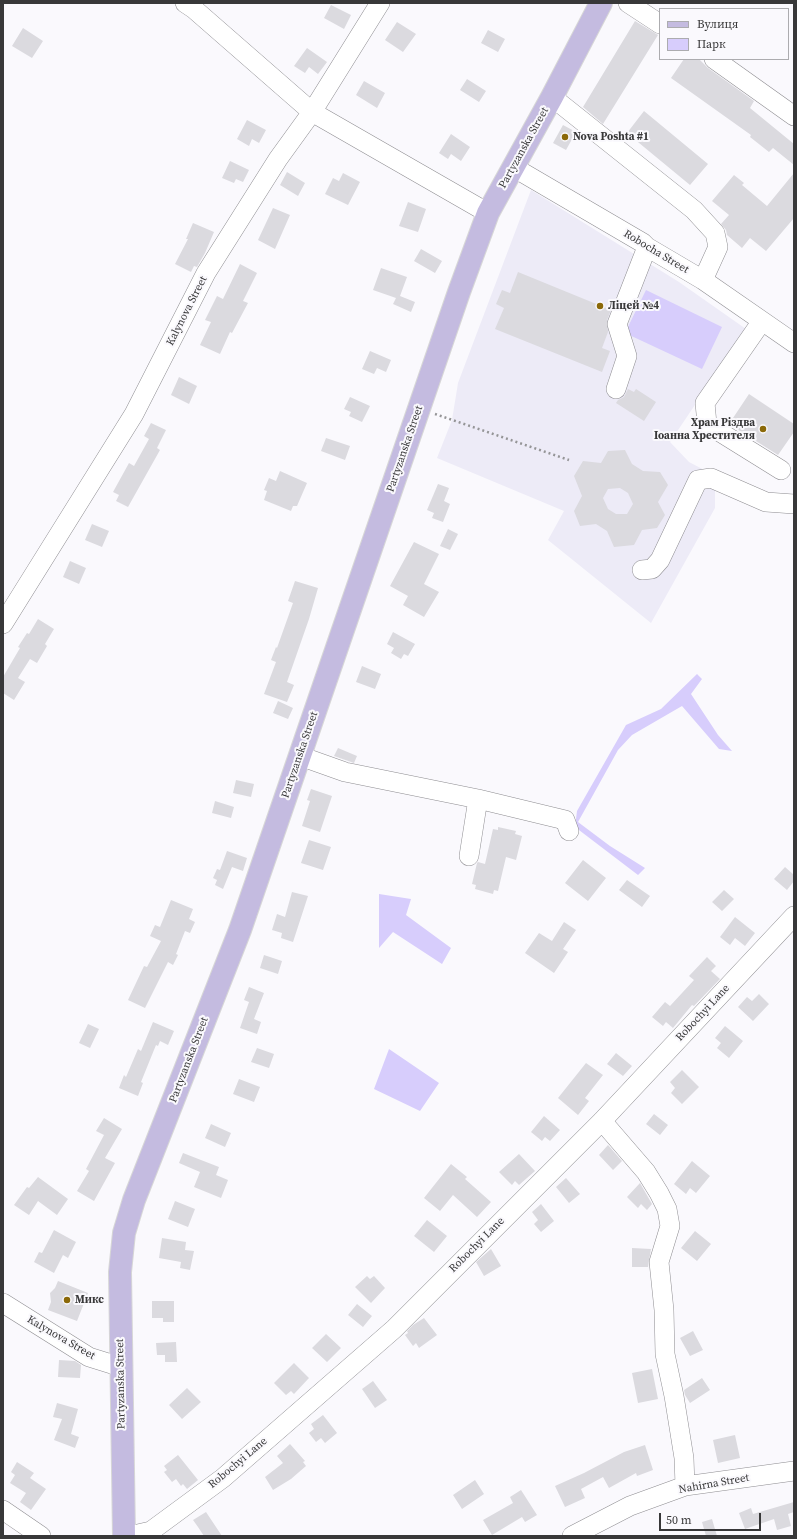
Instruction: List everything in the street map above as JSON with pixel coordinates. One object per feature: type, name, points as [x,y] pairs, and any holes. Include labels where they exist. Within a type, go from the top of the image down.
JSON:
[{"type":"main road","name":"Partyzanska Street","points":[[124,1536],[120,1272],[124,1233],[132,1206],[240,930],[459,292],[488,213],[552,97],[601,3]]},
{"type":"street","points":[[186,3],[312,112],[488,213]]},
{"type":"street","name":"Kalynova Street","points":[[3,624],[134,414],[206,273],[278,159],[312,112],[380,3]]},
{"type":"street","points":[[628,3],[659,23]]},
{"type":"street","points":[[715,60],[794,116]]},
{"type":"street","points":[[552,97],[694,210],[714,233],[718,247],[703,280]]},
{"type":"street","name":"Robocha Street","points":[[513,167],[703,280],[794,343]]},
{"type":"street","points":[[616,389],[627,356],[617,324],[646,247]]},
{"type":"street","points":[[762,321],[705,403],[707,424],[781,470]]},
{"type":"street","points":[[642,570],[652,569],[660,560],[698,480],[712,478],[766,502],[794,504]]},
{"type":"street","points":[[300,756],[345,772],[478,799],[565,820],[569,831]]},
{"type":"street","points":[[469,856],[478,799]]},
{"type":"street","name":"Robochyi Lane","points":[[129,1536],[151,1531],[223,1478],[394,1329],[602,1121],[794,916]]},
{"type":"street","points":[[602,1121],[646,1172],[667,1209],[670,1226],[659,1262],[664,1310],[665,1354],[674,1396],[684,1458],[685,1486]]},
{"type":"street","name":"Kalynova Street","points":[[3,1303],[89,1357],[122,1367]]},
{"type":"street","name":"Nahirna Street","points":[[572,1536],[630,1506],[685,1486],[794,1471]]},
{"type":"street","points":[[3,1510],[41,1536]]},
{"type":"path","points":[[419,409],[569,460]]},
{"type":"shaded area","points":[[531,190],[679,282],[746,329],[670,442],[689,462],[708,472],[715,485],[715,508],[651,623],[548,540],[564,511],[437,458],[452,420],[458,383]]},
{"type":"green space","points":[[646,290],[722,327],[702,369],[625,333]]},
{"type":"green space","points":[[697,674],[702,679],[691,694],[718,735],[732,751],[719,749],[682,706],[632,735],[618,750],[578,822],[610,846],[645,868],[638,875],[575,827],[577,811],[626,725],[661,709]]},
{"type":"green space","points":[[379,894],[411,899],[406,915],[451,948],[442,964],[393,932],[379,948]]},
{"type":"green space","points":[[389,1049],[439,1083],[420,1111],[374,1089]]},
{"type":"building","points":[[331,5],[351,15],[344,29],[324,18]]},
{"type":"building","points":[[635,21],[658,35],[603,124],[583,107]]},
{"type":"building","points":[[397,22],[416,34],[403,52],[385,40]]},
{"type":"building","points":[[23,28],[43,41],[32,58],[12,46]]},
{"type":"building","points":[[488,30],[505,39],[498,52],[481,43]]},
{"type":"building","points":[[307,48],[327,62],[318,74],[309,67],[305,73],[294,66]]},
{"type":"building","points":[[683,60],[700,60],[708,68],[754,101],[750,108],[794,144],[794,165],[773,148],[769,152],[750,137],[751,135],[671,78]]},
{"type":"building","points":[[467,79],[486,91],[479,102],[460,90]]},
{"type":"building","points":[[364,81],[385,93],[377,108],[356,95]]},
{"type":"building","points":[[644,111],[708,164],[690,185],[627,133]]},
{"type":"building","points":[[247,120],[266,130],[259,143],[252,139],[249,146],[237,139]]},
{"type":"building","name":"Nova Poshta #1","points":[[563,125],[576,132],[566,150],[553,143]]},
{"type":"building","points":[[451,134],[470,147],[461,161],[451,154],[448,159],[439,153]]},
{"type":"building","points":[[230,161],[249,170],[243,182],[236,179],[234,183],[222,178]]},
{"type":"building","points":[[287,172],[305,183],[298,196],[280,185]]},
{"type":"building","points":[[343,173],[360,182],[348,205],[325,194],[333,178],[339,181]]},
{"type":"building","points":[[794,173],[794,218],[766,251],[750,238],[742,248],[727,235],[726,230],[721,224],[729,215],[712,201],[734,175],[744,183],[742,185],[767,206]]},
{"type":"building","points":[[408,202],[426,209],[418,232],[399,226]]},
{"type":"building","points":[[273,208],[290,215],[275,249],[258,240]]},
{"type":"building","points":[[193,223],[214,232],[197,267],[194,266],[191,272],[175,264],[188,239],[186,239]]},
{"type":"building","points":[[421,249],[442,261],[435,273],[414,261]]},
{"type":"building","points":[[240,264],[257,273],[243,301],[248,303],[232,333],[230,332],[220,354],[200,345],[211,322],[205,320],[217,296],[223,299]]},
{"type":"building","points":[[381,268],[407,277],[400,296],[415,302],[411,312],[393,304],[396,298],[373,290]]},
{"type":"building","points":[[518,272],[611,310],[607,320],[608,332],[602,348],[610,351],[602,372],[495,329],[504,308],[496,304],[502,290],[510,293]]},
{"type":"building","points":[[370,351],[391,360],[386,372],[377,368],[374,374],[362,369]]},
{"type":"building","points":[[179,377],[197,386],[189,404],[171,395]]},
{"type":"building","points":[[628,389],[634,392],[636,389],[656,402],[644,421],[616,403],[624,397]]},
{"type":"building","name":"Храм Різдва Іоанна Хрестителя","points":[[749,394],[794,424],[794,432],[778,455],[729,424]]},
{"type":"building","points":[[350,397],[370,406],[362,422],[349,416],[351,412],[344,409]]},
{"type":"building","points":[[151,423],[166,430],[157,448],[160,450],[128,507],[116,501],[119,495],[113,492],[129,463],[134,466],[149,439],[144,436]]},
{"type":"building","points":[[326,438],[350,446],[345,460],[321,451]]},
{"type":"building","points":[[625,450],[632,464],[643,471],[660,472],[668,485],[658,502],[665,515],[657,528],[642,530],[634,545],[614,547],[607,531],[596,524],[580,526],[574,511],[582,496],[574,476],[583,461],[601,463],[608,451]],"holes":[[[620,488],[628,493],[633,504],[627,514],[616,514],[608,509],[603,498],[608,489]]]},
{"type":"building","points":[[280,471],[307,483],[297,506],[293,506],[291,511],[264,500],[267,491],[264,490],[269,478],[276,481]]},
{"type":"building","points":[[438,484],[449,488],[444,501],[450,504],[443,522],[432,518],[434,513],[427,510]]},
{"type":"building","points":[[92,524],[109,531],[102,547],[85,540]]},
{"type":"building","points":[[448,529],[458,534],[450,550],[440,546]]},
{"type":"building","points":[[414,542],[439,554],[424,584],[439,592],[424,617],[403,605],[408,596],[390,586]]},
{"type":"building","points":[[70,561],[86,568],[79,584],[63,577]]},
{"type":"building","points":[[295,581],[318,588],[287,682],[294,685],[287,702],[264,694],[276,662],[271,660],[276,647],[277,648],[293,603],[288,601]]},
{"type":"building","points":[[38,619],[54,629],[45,644],[47,646],[37,663],[30,659],[18,678],[25,682],[14,700],[3,693],[3,677],[20,648],[18,647],[27,633],[29,634]]},
{"type":"building","points":[[393,632],[415,644],[408,656],[404,654],[401,659],[391,653],[394,648],[387,644]]},
{"type":"building","points":[[362,666],[381,674],[375,689],[356,682]]},
{"type":"building","points":[[278,701],[293,708],[288,719],[273,713]]},
{"type":"building","points":[[338,748],[357,756],[354,763],[334,756]]},
{"type":"building","points":[[236,780],[254,784],[251,797],[233,793]]},
{"type":"building","points":[[311,789],[332,796],[320,832],[302,826],[310,801],[307,800]]},
{"type":"building","points":[[215,801],[234,807],[231,818],[212,813]]},
{"type":"building","points":[[498,827],[516,831],[515,834],[522,836],[516,860],[506,857],[498,891],[494,890],[493,894],[475,889],[476,885],[472,884],[477,863],[485,864],[493,829],[498,830]]},
{"type":"building","points":[[309,840],[331,847],[323,870],[301,863]]},
{"type":"building","points":[[227,851],[247,858],[243,871],[232,867],[223,889],[215,885],[217,880],[213,878],[217,869],[220,870]]},
{"type":"building","points":[[583,860],[606,878],[588,901],[565,883]]},
{"type":"building","points":[[785,867],[794,875],[794,881],[787,890],[774,879]]},
{"type":"building","points":[[627,880],[650,896],[642,907],[619,890]]},
{"type":"building","points":[[724,890],[734,899],[722,911],[712,902]]},
{"type":"building","points":[[292,892],[308,896],[293,942],[281,938],[282,933],[272,930],[277,914],[285,917]]},
{"type":"building","points":[[171,900],[193,909],[189,919],[195,922],[190,933],[185,931],[176,954],[178,955],[173,965],[168,962],[145,1008],[128,1000],[144,966],[147,967],[161,941],[150,936],[155,925],[160,927]]},
{"type":"building","points":[[735,917],[755,933],[745,946],[735,938],[730,945],[720,937]]},
{"type":"building","points":[[564,922],[576,930],[563,949],[568,952],[554,973],[525,953],[539,933],[552,941]]},
{"type":"building","points":[[264,955],[282,961],[278,974],[260,968]]},
{"type":"building","points":[[707,957],[716,966],[711,971],[720,979],[694,1006],[692,1005],[673,1028],[666,1022],[663,1026],[652,1017],[665,1002],[670,1006],[694,980],[689,976]]},
{"type":"building","points":[[249,987],[264,993],[254,1019],[261,1022],[257,1034],[240,1028],[249,1002],[244,1000]]},
{"type":"building","points":[[759,994],[769,1004],[753,1021],[738,1007],[747,997],[752,1001]]},
{"type":"building","points":[[153,1022],[174,1031],[168,1045],[160,1041],[158,1046],[156,1045],[141,1082],[143,1083],[138,1096],[119,1088],[124,1075],[126,1077],[138,1049],[141,1051]]},
{"type":"building","points":[[88,1024],[99,1029],[90,1048],[79,1043]]},
{"type":"building","points":[[725,1026],[743,1041],[729,1058],[717,1048],[721,1043],[715,1038]]},
{"type":"building","points":[[257,1048],[274,1054],[269,1068],[251,1062]]},
{"type":"building","points":[[616,1053],[632,1066],[623,1076],[607,1064]]},
{"type":"building","points":[[586,1063],[603,1075],[585,1098],[589,1101],[578,1115],[558,1098]]},
{"type":"building","points":[[682,1070],[699,1087],[682,1104],[671,1093],[675,1088],[670,1082]]},
{"type":"building","points":[[239,1079],[260,1087],[254,1102],[233,1094]]},
{"type":"building","points":[[654,1114],[668,1125],[660,1135],[646,1124]]},
{"type":"building","points":[[544,1116],[560,1130],[550,1141],[545,1137],[542,1141],[531,1132]]},
{"type":"building","points":[[104,1118],[122,1129],[105,1158],[115,1163],[94,1201],[77,1191],[89,1171],[86,1169],[104,1135],[96,1131]]},
{"type":"building","points":[[211,1124],[231,1133],[225,1147],[205,1138]]},
{"type":"building","points":[[608,1145],[622,1161],[613,1170],[599,1155]]},
{"type":"building","points":[[183,1153],[219,1167],[216,1175],[228,1180],[221,1198],[194,1187],[200,1172],[179,1163]]},
{"type":"building","points":[[519,1154],[535,1171],[519,1185],[515,1181],[512,1185],[499,1172]]},
{"type":"building","points":[[692,1161],[710,1176],[696,1193],[690,1188],[686,1194],[674,1184]]},
{"type":"building","points":[[451,1164],[467,1177],[465,1179],[491,1202],[477,1217],[453,1195],[440,1211],[424,1198]]},
{"type":"building","points":[[38,1177],[68,1199],[57,1215],[38,1201],[29,1215],[14,1205],[27,1187],[29,1188]]},
{"type":"building","points":[[566,1178],[580,1194],[569,1203],[556,1187]]},
{"type":"building","points":[[640,1183],[652,1204],[647,1210],[641,1204],[638,1208],[627,1197]]},
{"type":"building","points":[[175,1201],[195,1209],[188,1227],[168,1219]]},
{"type":"building","points":[[541,1204],[554,1221],[541,1232],[534,1224],[538,1220],[532,1212]]},
{"type":"building","points":[[427,1220],[447,1236],[434,1252],[414,1236]]},
{"type":"building","points":[[54,1230],[76,1242],[68,1258],[63,1255],[54,1273],[34,1262],[39,1252],[42,1253]]},
{"type":"building","points":[[695,1231],[711,1244],[697,1261],[681,1248]]},
{"type":"building","points":[[162,1238],[186,1242],[185,1250],[194,1251],[190,1270],[180,1268],[181,1262],[159,1258]]},
{"type":"building","points":[[632,1248],[651,1249],[648,1267],[632,1267]]},
{"type":"building","points":[[491,1249],[501,1266],[484,1276],[476,1262]]},
{"type":"building","points":[[367,1276],[370,1279],[374,1276],[385,1288],[371,1303],[355,1287]]},
{"type":"building","name":"Микс","points":[[58,1281],[88,1293],[77,1321],[48,1310],[51,1302],[50,1293],[55,1288]]},
{"type":"building","points":[[152,1301],[174,1301],[174,1322],[163,1322],[163,1318],[152,1318]]},
{"type":"building","points":[[357,1304],[372,1316],[363,1327],[348,1315]]},
{"type":"building","points":[[424,1318],[437,1335],[419,1348],[416,1343],[413,1346],[405,1335],[413,1325]]},
{"type":"building","points":[[693,1331],[703,1350],[690,1356],[680,1338]]},
{"type":"building","points":[[326,1334],[341,1348],[327,1362],[312,1348]]},
{"type":"building","points":[[176,1342],[177,1362],[165,1362],[165,1355],[157,1355],[156,1343]]},
{"type":"building","points":[[59,1360],[75,1361],[81,1365],[80,1378],[58,1377]]},
{"type":"building","points":[[294,1363],[309,1378],[294,1394],[291,1391],[286,1395],[274,1383]]},
{"type":"building","points":[[652,1369],[658,1399],[638,1403],[632,1373]]},
{"type":"building","points":[[702,1378],[710,1390],[690,1403],[684,1390]]},
{"type":"building","points":[[373,1381],[387,1400],[375,1408],[362,1389]]},
{"type":"building","points":[[187,1388],[201,1402],[182,1419],[169,1405]]},
{"type":"building","points":[[57,1403],[78,1409],[71,1434],[79,1437],[75,1448],[54,1440],[62,1419],[53,1417]]},
{"type":"building","points":[[323,1415],[337,1433],[325,1443],[321,1438],[316,1442],[309,1433],[314,1429],[311,1424]]},
{"type":"building","points":[[735,1435],[740,1458],[718,1463],[713,1440]]},
{"type":"building","points":[[290,1444],[305,1461],[303,1462],[306,1466],[291,1479],[273,1490],[265,1477],[283,1463],[277,1456]]},
{"type":"building","points":[[645,1445],[653,1470],[637,1476],[636,1473],[609,1488],[603,1477],[581,1489],[585,1498],[565,1507],[555,1486],[624,1452]]},
{"type":"building","points":[[178,1455],[198,1480],[187,1489],[183,1484],[181,1486],[176,1479],[172,1482],[164,1472],[167,1470],[164,1466]]},
{"type":"building","points":[[17,1462],[34,1473],[30,1478],[46,1489],[31,1510],[20,1502],[26,1493],[10,1483],[15,1475],[11,1472]]},
{"type":"building","points":[[475,1480],[484,1494],[462,1509],[453,1495]]},
{"type":"building","points":[[521,1490],[537,1515],[525,1522],[522,1517],[492,1535],[483,1520],[513,1503],[510,1497]]},
{"type":"building","points":[[794,1502],[794,1512],[788,1514],[791,1526],[777,1530],[774,1519],[745,1529],[739,1513],[751,1508],[753,1514]]},
{"type":"building","points":[[206,1512],[222,1536],[204,1536],[193,1520]]},
{"type":"building","points":[[712,1519],[717,1536],[706,1536],[702,1522]]},
{"type":"place","name":"Nova Poshta #1","points":[[565,137]]},
{"type":"place","name":"Ліцей №4","points":[[600,306]]},
{"type":"place","name":"Храм Різдва Іоанна Хрестителя","points":[[763,429]]},
{"type":"place","name":"Микс","points":[[67,1300]]}]
